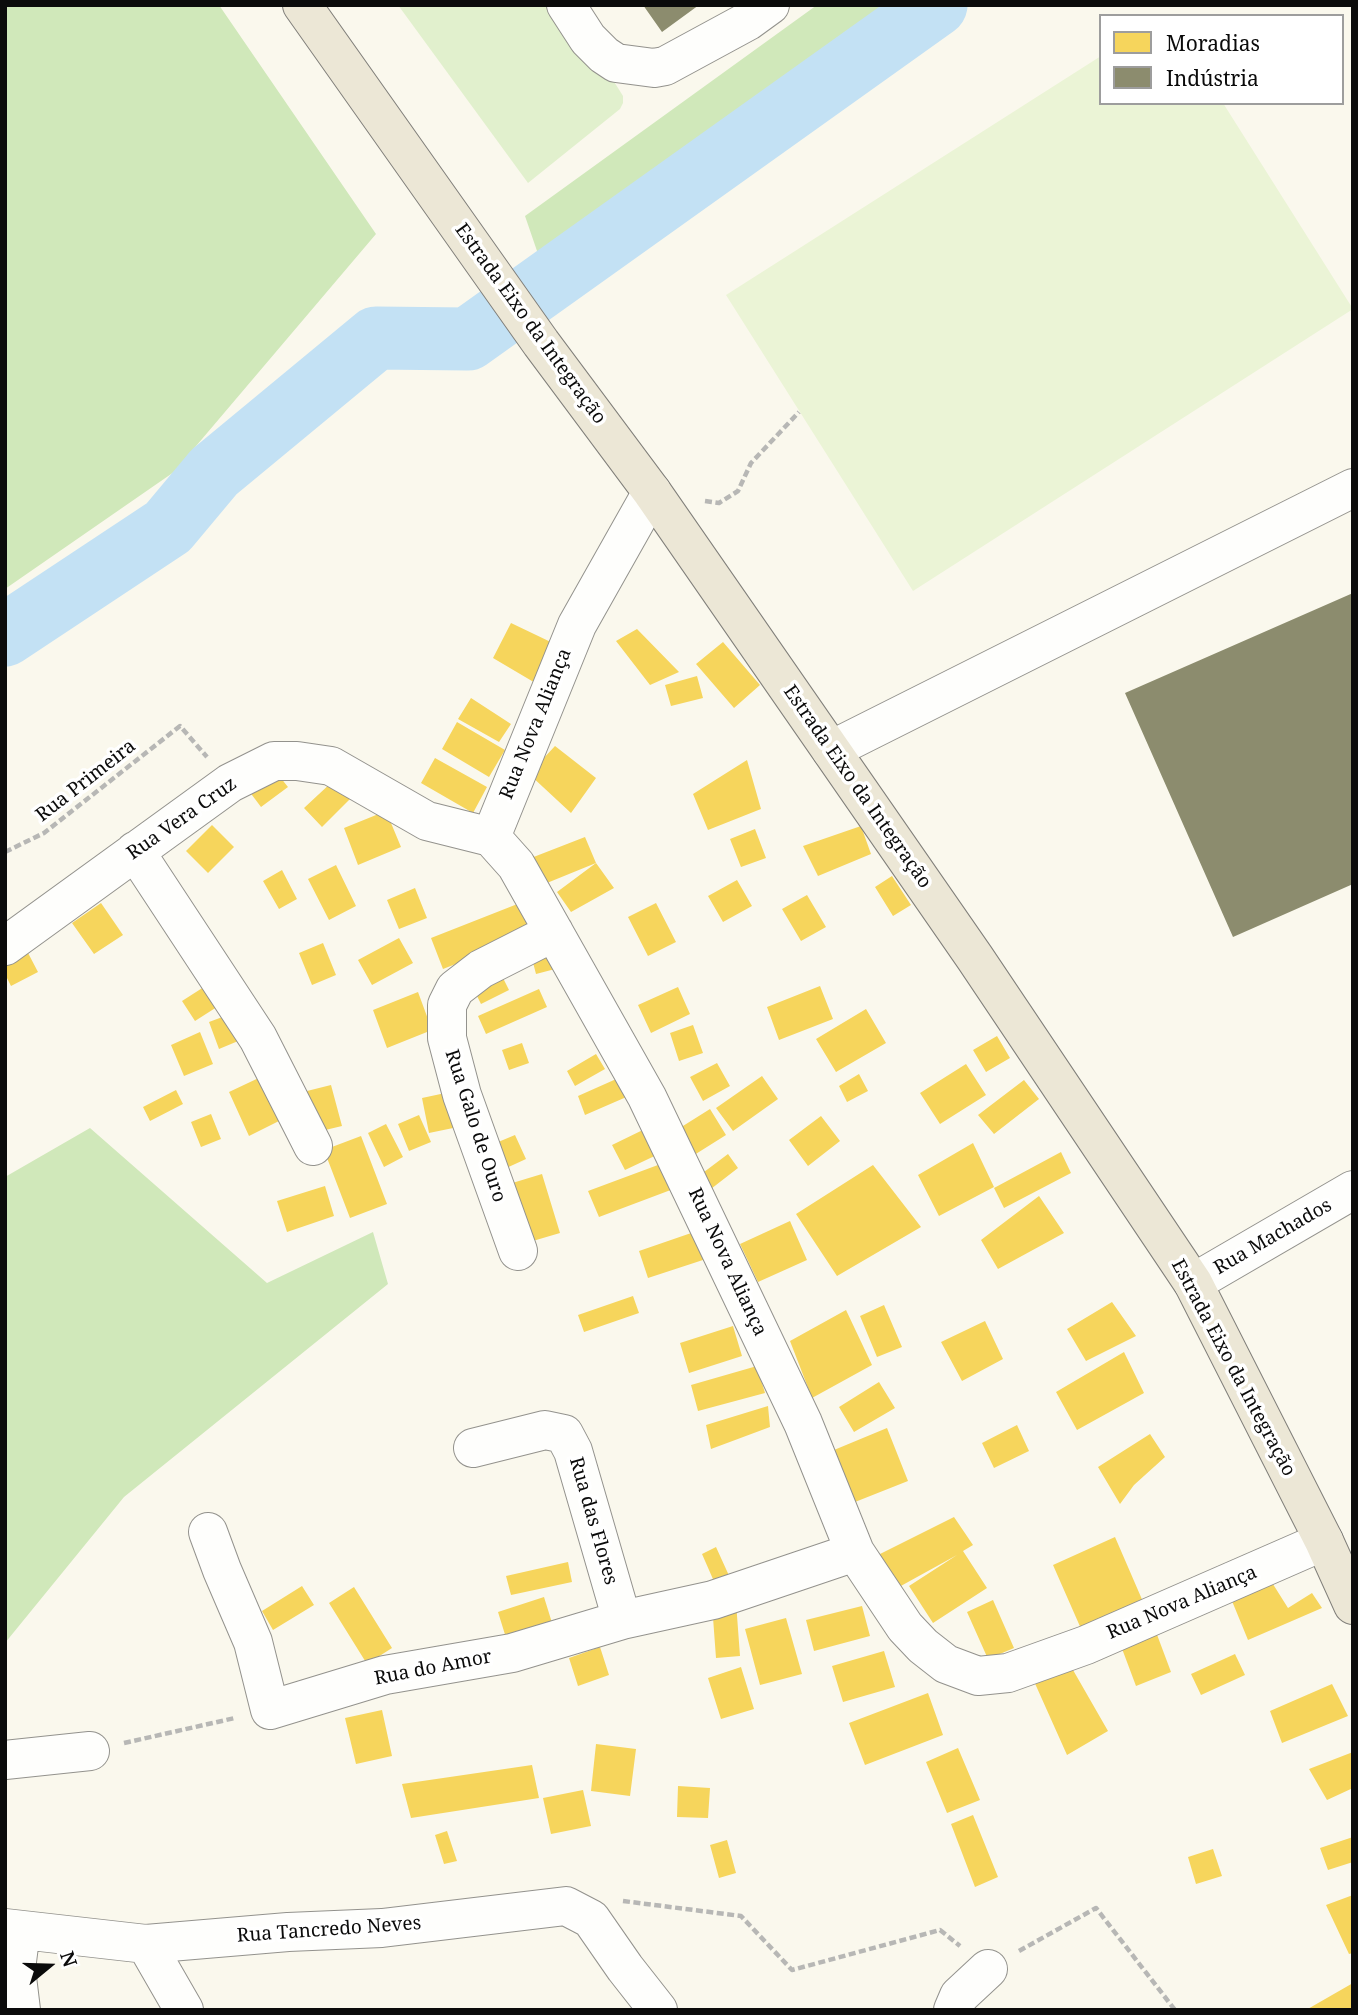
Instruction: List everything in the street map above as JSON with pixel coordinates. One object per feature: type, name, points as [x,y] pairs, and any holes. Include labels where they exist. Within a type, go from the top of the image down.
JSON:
[{"type":"main road","name":"Estrada Eixo da Integração","points":[[302,5],[541,343],[652,492],[975,958],[1193,1283],[1324,1541],[1353,1605]]},
{"type":"street","points":[[566,5],[588,39],[604,55],[616,63],[642,68],[665,66],[748,21],[770,5]]},
{"type":"street","points":[[831,750],[1353,488]]},
{"type":"street","name":"Rua Nova Aliança","points":[[652,492],[577,625],[491,837],[516,865],[647,1097],[803,1423],[855,1552],[905,1627],[923,1646],[946,1664],[978,1676],[1008,1673],[1086,1645],[1324,1541]]},
{"type":"street","name":"Rua Vera Cruz","points":[[5,946],[230,783],[274,761],[331,766],[427,821],[491,837]]},
{"type":"street","points":[[135,851],[258,1038],[313,1146]]},
{"type":"street","name":"Rua Galo de Ouro","points":[[518,1251],[462,1095],[447,1038],[447,1005],[455,989],[481,969],[554,932]]},
{"type":"street","name":"Rua Machados","points":[[1193,1283],[1353,1190]]},
{"type":"street","name":"Rua das Flores","points":[[473,1448],[545,1430],[565,1434],[573,1451],[622,1620]]},
{"type":"street","points":[[208,1532],[253,1642],[270,1710]]},
{"type":"street","name":"Rua do Amor","points":[[270,1710],[385,1675],[512,1653],[622,1620],[713,1600],[855,1552]]},
{"type":"street","points":[[5,1760],[90,1751]]},
{"type":"street","name":"Rua Tancredo Neves","points":[[13,1929],[146,1944],[288,1932],[382,1928],[566,1906],[591,1919],[658,2010]]},
{"type":"street","points":[[13,1929],[21,2010]]},
{"type":"street","points":[[146,1944],[184,2010]]},
{"type":"street","points":[[956,2003],[988,1969]]},
{"type":"path","points":[[652,492],[719,503],[738,491],[751,463],[799,412]]},
{"type":"path","name":"Rua Primeira","points":[[5,852],[44,833],[180,726]]},
{"type":"path","points":[[90,1751],[270,1710]]},
{"type":"green space","points":[[5,5],[219,5],[376,234],[174,472],[5,589]]},
{"type":"green space","points":[[398,5],[566,5],[623,96],[623,103],[620,109],[528,183]]},
{"type":"green space","points":[[817,5],[936,5],[548,283],[525,216]]},
{"type":"green space","points":[[1099,57],[1099,105],[1224,105],[1353,309],[913,591],[726,295]]},
{"type":"green space","points":[[90,1128],[267,1283],[373,1232],[388,1284],[124,1497],[5,1643],[5,1177]]},
{"type":"building: Moradias","points":[[511,623],[557,645],[537,684],[493,658]]},
{"type":"building: Moradias","points":[[637,629],[679,672],[650,685],[616,641]]},
{"type":"building: Moradias","points":[[723,642],[760,685],[734,708],[696,664]]},
{"type":"building: Moradias","points":[[697,676],[703,698],[671,706],[665,685]]},
{"type":"building: Moradias","points":[[471,698],[511,724],[499,742],[458,719]]},
{"type":"building: Moradias","points":[[457,722],[505,750],[489,777],[442,749]]},
{"type":"building: Moradias","points":[[555,746],[596,778],[571,813],[529,774]]},
{"type":"building: Moradias","points":[[435,758],[487,787],[473,813],[421,783]]},
{"type":"building: Moradias","points":[[747,760],[761,809],[708,830],[693,794]]},
{"type":"building: Moradias","points":[[272,767],[288,787],[261,807],[246,787]]},
{"type":"building: Moradias","points":[[333,781],[350,799],[322,827],[304,808]]},
{"type":"building: Moradias","points":[[386,811],[401,847],[358,865],[344,828]]},
{"type":"building: Moradias","points":[[212,825],[234,847],[208,873],[186,851]]},
{"type":"building: Moradias","points":[[861,826],[871,854],[818,876],[803,846]]},
{"type":"building: Moradias","points":[[755,829],[766,858],[741,867],[730,839]]},
{"type":"building: Moradias","points":[[585,837],[596,863],[542,885],[531,858]]},
{"type":"building: Moradias","points":[[596,863],[614,888],[571,912],[557,892]]},
{"type":"building: Moradias","points":[[336,865],[356,906],[329,920],[308,879]]},
{"type":"building: Moradias","points":[[282,870],[297,899],[279,909],[263,881]]},
{"type":"building: Moradias","points":[[892,876],[911,905],[893,916],[875,887]]},
{"type":"building: Moradias","points":[[737,880],[752,906],[723,922],[708,896]]},
{"type":"building: Moradias","points":[[415,888],[427,918],[399,929],[387,900]]},
{"type":"building: Moradias","points":[[807,895],[826,927],[801,941],[782,909]]},
{"type":"building: Moradias","points":[[101,903],[123,935],[94,954],[72,923]]},
{"type":"building: Moradias","points":[[520,903],[532,934],[443,969],[431,938]]},
{"type":"building: Moradias","points":[[656,903],[676,942],[648,956],[628,917]]},
{"type":"building: Moradias","points":[[399,938],[413,963],[372,985],[358,960]]},
{"type":"building: Moradias","points":[[323,943],[336,975],[312,985],[299,953]]},
{"type":"building: Moradias","points":[[553,945],[559,968],[536,974],[530,951]]},
{"type":"building: Moradias","points":[[27,951],[38,972],[11,986],[5,974],[5,961]]},
{"type":"building: Moradias","points":[[501,974],[509,990],[481,1004],[473,988]]},
{"type":"building: Moradias","points":[[207,985],[220,1005],[195,1021],[182,1001]]},
{"type":"building: Moradias","points":[[820,986],[833,1019],[779,1040],[767,1007]]},
{"type":"building: Moradias","points":[[678,987],[690,1014],[651,1033],[638,1005]]},
{"type":"building: Moradias","points":[[539,989],[547,1007],[486,1034],[478,1016]]},
{"type":"building: Moradias","points":[[418,992],[432,1030],[387,1048],[373,1010]]},
{"type":"building: Moradias","points":[[866,1009],[886,1043],[836,1072],[816,1039]]},
{"type":"building: Moradias","points":[[233,1013],[243,1039],[219,1049],[209,1022]]},
{"type":"building: Moradias","points":[[693,1025],[703,1053],[679,1061],[670,1033]]},
{"type":"building: Moradias","points":[[200,1032],[213,1064],[184,1076],[171,1045]]},
{"type":"building: Moradias","points":[[997,1036],[1010,1058],[986,1072],[973,1050]]},
{"type":"building: Moradias","points":[[522,1043],[529,1063],[509,1070],[502,1050]]},
{"type":"building: Moradias","points":[[596,1054],[605,1069],[575,1086],[567,1071]]},
{"type":"building: Moradias","points":[[717,1063],[730,1086],[703,1101],[690,1077]]},
{"type":"building: Moradias","points":[[966,1064],[986,1095],[940,1124],[920,1093]]},
{"type":"building: Moradias","points":[[859,1074],[868,1091],[847,1102],[839,1086]]},
{"type":"building: Moradias","points":[[265,1075],[285,1118],[249,1136],[229,1092]]},
{"type":"building: Moradias","points":[[623,1076],[631,1095],[585,1115],[578,1096]]},
{"type":"building: Moradias","points":[[762,1076],[778,1099],[733,1131],[716,1108]]},
{"type":"building: Moradias","points":[[1024,1080],[1039,1099],[994,1134],[978,1115]]},
{"type":"building: Moradias","points":[[331,1085],[342,1126],[317,1132],[307,1091]]},
{"type":"building: Moradias","points":[[176,1090],[183,1104],[150,1121],[143,1107]]},
{"type":"building: Moradias","points":[[450,1092],[458,1127],[429,1133],[422,1098]]},
{"type":"building: Moradias","points":[[710,1109],[726,1135],[691,1157],[675,1131]]},
{"type":"building: Moradias","points":[[211,1114],[221,1139],[201,1147],[191,1122]]},
{"type":"building: Moradias","points":[[419,1115],[431,1142],[409,1151],[398,1124]]},
{"type":"building: Moradias","points":[[821,1116],[840,1141],[808,1166],[789,1140]]},
{"type":"building: Moradias","points":[[386,1124],[403,1157],[384,1167],[368,1133]]},
{"type":"building: Moradias","points":[[651,1126],[663,1152],[625,1170],[612,1145]]},
{"type":"building: Moradias","points":[[515,1135],[526,1159],[502,1170],[491,1145]]},
{"type":"building: Moradias","points":[[361,1136],[387,1204],[350,1218],[324,1150]]},
{"type":"building: Moradias","points":[[973,1143],[994,1187],[939,1216],[918,1175]]},
{"type":"building: Moradias","points":[[1061,1152],[1071,1173],[1004,1208],[994,1188]]},
{"type":"building: Moradias","points":[[728,1154],[738,1168],[707,1192],[696,1178]]},
{"type":"building: Moradias","points":[[666,1162],[676,1188],[599,1217],[588,1191]]},
{"type":"building: Moradias","points":[[873,1165],[921,1227],[837,1276],[796,1214]]},
{"type":"building: Moradias","points":[[542,1174],[560,1233],[526,1243],[509,1184]]},
{"type":"building: Moradias","points":[[325,1186],[334,1216],[287,1232],[277,1201]]},
{"type":"building: Moradias","points":[[1039,1196],[1064,1233],[998,1269],[981,1240]]},
{"type":"building: Moradias","points":[[790,1221],[807,1260],[758,1282],[740,1244]]},
{"type":"building: Moradias","points":[[697,1231],[706,1259],[648,1278],[639,1251]]},
{"type":"building: Moradias","points":[[633,1296],[639,1313],[584,1332],[578,1315]]},
{"type":"building: Moradias","points":[[1112,1302],[1136,1336],[1086,1361],[1067,1329]]},
{"type":"building: Moradias","points":[[884,1305],[902,1347],[877,1357],[860,1316]]},
{"type":"building: Moradias","points":[[846,1310],[872,1365],[812,1398],[790,1341]]},
{"type":"building: Moradias","points":[[985,1321],[1003,1359],[962,1381],[941,1342]]},
{"type":"building: Moradias","points":[[733,1326],[742,1356],[689,1373],[680,1343]]},
{"type":"building: Moradias","points":[[1124,1352],[1144,1393],[1077,1430],[1056,1392]]},
{"type":"building: Moradias","points":[[757,1366],[765,1393],[698,1411],[691,1385]]},
{"type":"building: Moradias","points":[[879,1382],[895,1408],[854,1432],[839,1407]]},
{"type":"building: Moradias","points":[[768,1406],[770,1427],[711,1449],[706,1425]]},
{"type":"building: Moradias","points":[[1017,1425],[1029,1451],[994,1468],[982,1443]]},
{"type":"building: Moradias","points":[[887,1428],[908,1481],[855,1502],[834,1450]]},
{"type":"building: Moradias","points":[[1150,1434],[1165,1457],[1134,1485],[1120,1504],[1098,1467]]},
{"type":"building: Moradias","points":[[954,1517],[973,1545],[963,1551],[987,1588],[933,1623],[909,1586],[957,1555],[899,1587],[878,1555]]},
{"type":"building: Moradias","points":[[1115,1537],[1144,1604],[1082,1631],[1053,1565]]},
{"type":"building: Moradias","points":[[716,1547],[731,1580],[716,1586],[702,1554]]},
{"type":"building: Moradias","points":[[568,1562],[572,1582],[511,1595],[506,1576]]},
{"type":"building: Moradias","points":[[1271,1581],[1288,1608],[1312,1593],[1322,1608],[1248,1640],[1232,1601]]},
{"type":"building: Moradias","points":[[302,1586],[314,1605],[273,1630],[262,1611]]},
{"type":"building: Moradias","points":[[354,1587],[392,1648],[367,1664],[329,1603]]},
{"type":"building: Moradias","points":[[544,1597],[553,1626],[507,1641],[498,1612]]},
{"type":"building: Moradias","points":[[993,1600],[1014,1648],[988,1659],[967,1612]]},
{"type":"building: Moradias","points":[[736,1602],[740,1656],[716,1658],[712,1604]]},
{"type":"building: Moradias","points":[[862,1606],[870,1636],[814,1651],[806,1620]]},
{"type":"building: Moradias","points":[[786,1618],[802,1674],[760,1685],[745,1629]]},
{"type":"building: Moradias","points":[[1156,1632],[1171,1672],[1136,1686],[1121,1646]]},
{"type":"building: Moradias","points":[[600,1647],[609,1675],[578,1686],[569,1658]]},
{"type":"building: Moradias","points":[[884,1651],[895,1687],[843,1702],[832,1666]]},
{"type":"building: Moradias","points":[[1235,1654],[1245,1675],[1201,1695],[1191,1674]]},
{"type":"building: Moradias","points":[[1069,1663],[1108,1731],[1067,1755],[1033,1679]]},
{"type":"building: Moradias","points":[[741,1667],[754,1709],[721,1719],[708,1678]]},
{"type":"building: Moradias","points":[[1332,1684],[1348,1716],[1282,1743],[1270,1711]]},
{"type":"building: Moradias","points":[[928,1693],[943,1735],[865,1765],[849,1723]]},
{"type":"building: Moradias","points":[[382,1710],[392,1756],[356,1764],[345,1718]]},
{"type":"building: Moradias","points":[[596,1744],[636,1749],[630,1796],[591,1791]]},
{"type":"building: Moradias","points":[[958,1748],[980,1800],[947,1813],[926,1762]]},
{"type":"building: Moradias","points":[[1353,1752],[1353,1788],[1327,1800],[1309,1769]]},
{"type":"building: Moradias","points":[[532,1765],[539,1798],[411,1818],[402,1784]]},
{"type":"building: Moradias","points":[[678,1786],[710,1788],[708,1818],[677,1817]]},
{"type":"building: Moradias","points":[[583,1790],[591,1826],[551,1834],[543,1798]]},
{"type":"building: Moradias","points":[[973,1815],[998,1877],[975,1887],[951,1824]]},
{"type":"building: Moradias","points":[[447,1831],[457,1861],[444,1864],[435,1835]]},
{"type":"building: Moradias","points":[[1353,1837],[1353,1862],[1328,1870],[1320,1848]]},
{"type":"building: Moradias","points":[[727,1840],[736,1873],[719,1878],[710,1845]]},
{"type":"building: Moradias","points":[[1213,1849],[1222,1876],[1196,1884],[1188,1857]]},
{"type":"building: Moradias","points":[[1353,1895],[1353,1953],[1349,1954],[1326,1905]]},
{"type":"building: Moradias","points":[[1353,1983],[1353,2010],[1306,2010]]},
{"type":"building: Indústria","points":[[643,5],[699,5],[662,32]]},
{"type":"building: Indústria","points":[[1353,593],[1353,884],[1233,937],[1125,693]]},
{"type":"waterway","points":[[5,635],[168,527],[214,472],[376,338],[468,339],[936,5]]}]
